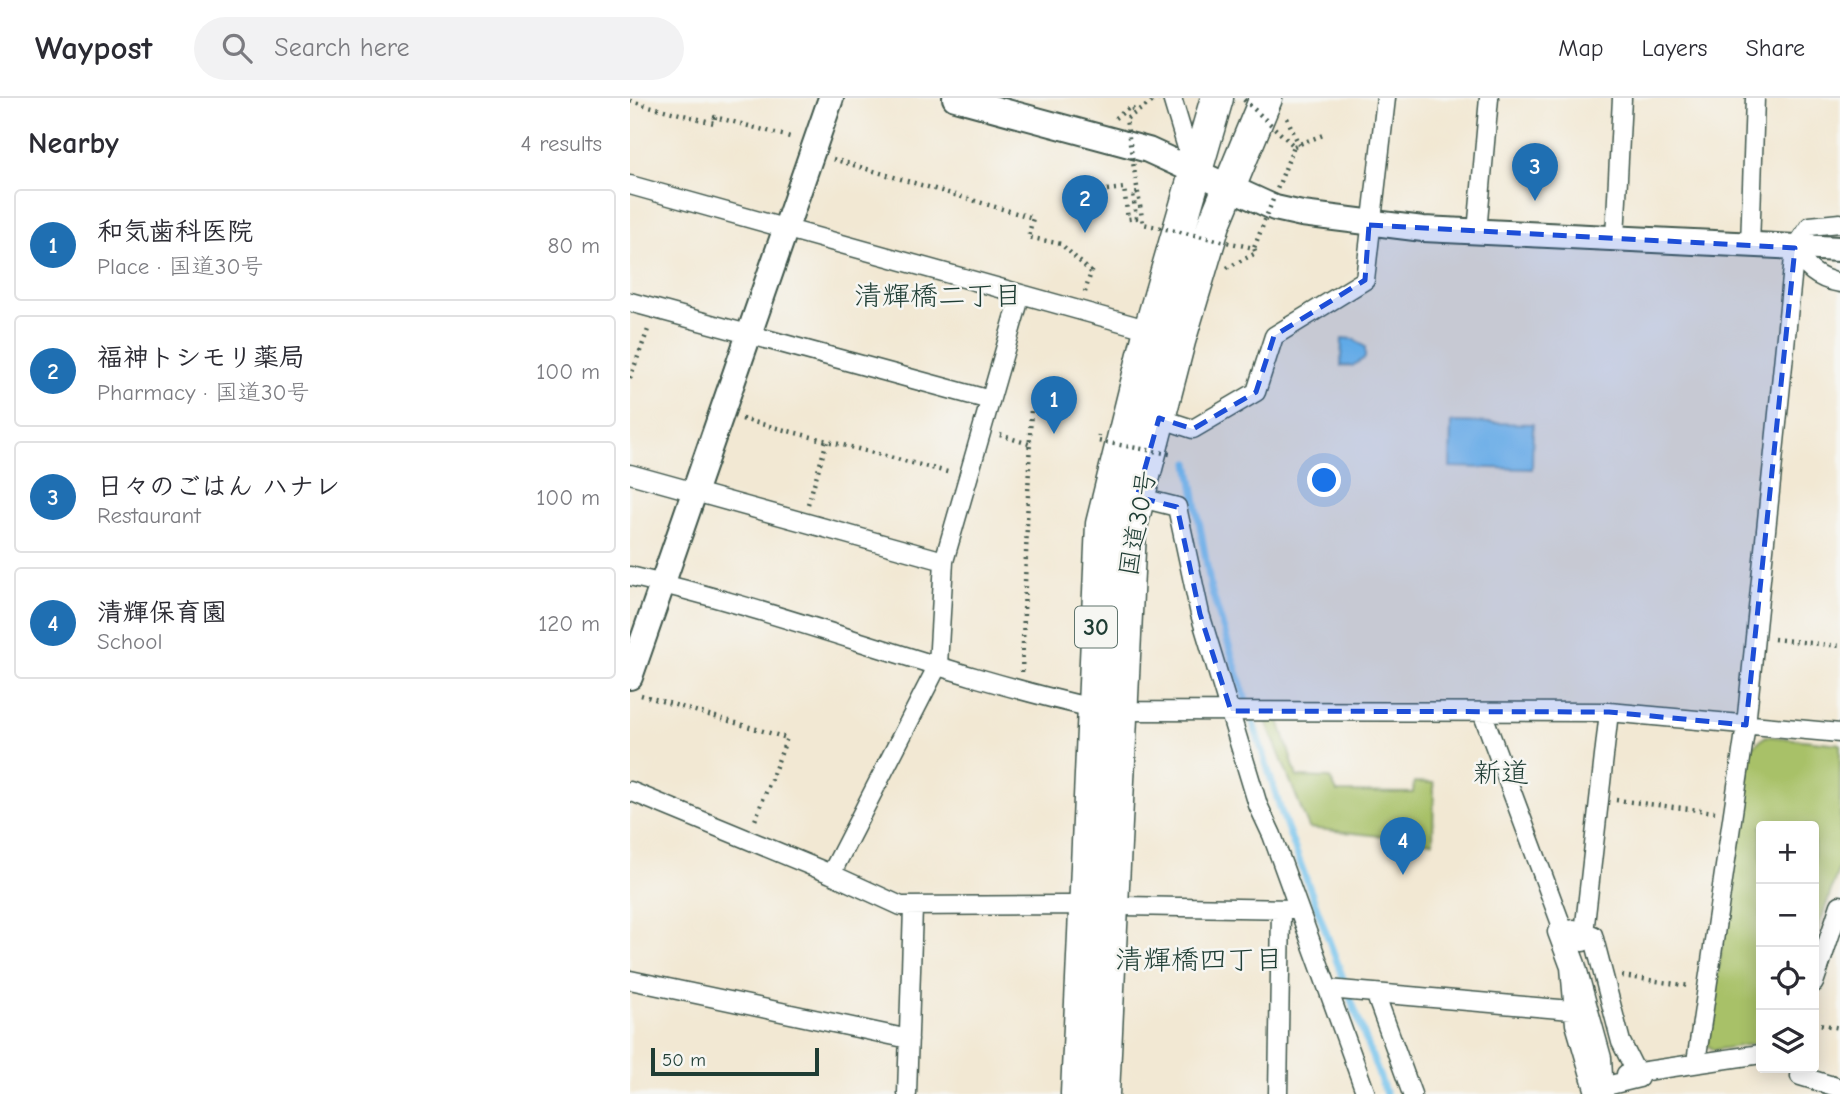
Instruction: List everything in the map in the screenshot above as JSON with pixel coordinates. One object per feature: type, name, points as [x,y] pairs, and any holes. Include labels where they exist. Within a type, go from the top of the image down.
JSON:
[{"type":"highway","name":"国道30号","points":[[1077,1094],[1098,906],[1107,710],[1102,524],[1150,330],[1217,98]]},
{"type":"highway","name":"国道30号","points":[[1107,710],[1137,497],[1214,224],[1228,186],[1275,104]]},
{"type":"highway","name":"国道30号","points":[[1098,906],[1103,1094]]},
{"type":"street","points":[[630,677],[831,98]]},
{"type":"street","points":[[955,98],[1121,142],[1194,171],[1275,208],[1368,225],[1840,249]]},
{"type":"street","points":[[1172,98],[1194,171]]},
{"type":"street","points":[[1159,418],[1193,429],[1256,392],[1274,336],[1365,280],[1368,225],[1386,98]]},
{"type":"street","points":[[1477,232],[1489,98]]},
{"type":"street","points":[[1615,238],[1622,98]]},
{"type":"street","points":[[1750,246],[1755,98]]},
{"type":"street","points":[[630,185],[1150,330]]},
{"type":"street","points":[[1696,1062],[1746,725],[1795,248],[1810,226],[1840,223]]},
{"type":"street","points":[[1795,248],[1809,270],[1820,278],[1840,283]]},
{"type":"street","points":[[831,874],[938,665],[944,561],[1021,294]]},
{"type":"street","points":[[630,302],[990,400]]},
{"type":"street","points":[[630,474],[944,561]]},
{"type":"street","points":[[1137,497],[1177,507],[1200,614],[1235,711],[1258,804],[1272,835],[1289,910],[1278,1094]]},
{"type":"street","points":[[630,576],[1021,689],[1107,710],[1609,712],[1840,733]]},
{"type":"street","points":[[1482,712],[1576,964],[1581,1011]]},
{"type":"street","points":[[1576,964],[1585,933],[1609,712]]},
{"type":"street","points":[[630,791],[831,874],[901,906],[1289,910]]},
{"type":"street","points":[[1819,969],[1840,905]]},
{"type":"street","points":[[906,1094],[913,908]]},
{"type":"street","points":[[1289,910],[1334,990],[1366,1094]]},
{"type":"street","points":[[1636,1072],[1621,1042],[1593,936],[1574,929],[1557,932],[1570,967],[1581,1011],[1602,1058],[1604,1086],[1636,1072],[1756,1055]]},
{"type":"street","points":[[630,980],[909,1039]]},
{"type":"street","points":[[1334,990],[1581,1011]]},
{"type":"street","points":[[1370,993],[1412,1094]]},
{"type":"street","points":[[1799,1079],[1840,1088]]},
{"type":"path","points":[[1158,98],[1126,119],[1143,224],[1254,248]]},
{"type":"path","points":[[1242,98],[1296,146]]},
{"type":"path","points":[[630,101],[714,123],[715,117],[1033,218],[1028,237],[1060,244],[1091,272],[1080,310]]},
{"type":"path","points":[[1275,104],[1296,146]]},
{"type":"path","points":[[1108,117],[1115,118],[1131,107],[1136,113]]},
{"type":"path","points":[[1222,271],[1256,253],[1254,248],[1296,146],[1325,134]]},
{"type":"path","points":[[1107,190],[1124,188],[1128,219],[1136,218],[1133,193],[1138,192]]},
{"type":"path","points":[[630,379],[656,309]]},
{"type":"path","points":[[1021,689],[1031,407]]},
{"type":"path","points":[[721,413],[968,478]]},
{"type":"path","points":[[982,429],[1030,444]]},
{"type":"path","points":[[1099,436],[1098,441],[1170,454],[1169,458]]},
{"type":"path","points":[[803,522],[827,441]]},
{"type":"path","points":[[1756,638],[1840,646]]},
{"type":"path","points":[[630,692],[787,738],[747,839]]},
{"type":"path","points":[[1598,797],[1733,815]]},
{"type":"path","points":[[1603,973],[1707,988]]},
{"type":"path","points":[[1819,1024],[1840,1028]]},
{"type":"highlighted area","points":[[1369,225],[1795,248],[1746,725],[1609,712],[1231,711],[1200,614],[1177,507],[1137,497],[1159,418],[1193,429],[1256,392],[1274,336],[1365,280]]},
{"type":"green space","points":[[1279,720],[1297,777],[1330,778],[1337,792],[1413,793],[1414,782],[1434,783],[1433,842],[1309,828],[1266,721]]},
{"type":"green space","points":[[1766,736],[1840,744],[1840,864],[1819,926],[1819,821],[1756,821],[1756,1044],[1714,1050],[1707,1045],[1751,747]]},
{"type":"water","points":[[1342,338],[1353,339],[1365,347],[1365,358],[1352,366],[1341,366]]},
{"type":"water","points":[[1451,422],[1533,424],[1532,469],[1450,467]]},
{"type":"waterway","points":[[1189,463],[1211,589],[1282,814],[1386,1094]]},
{"type":"place","name":"日々のごはん ハナレ","points":[[1535,201]]},
{"type":"place","name":"福神トシモリ薬局","points":[[1085,233]]},
{"type":"place","name":"和気歯科医院","points":[[1054,434]]},
{"type":"place","name":"清輝保育園","points":[[1403,875]]},
{"type":"district","name":"清輝橋二丁目","points":[[938,295]]},
{"type":"district","name":"新道","points":[[1501,772]]},
{"type":"district","name":"清輝橋四丁目","points":[[1199,959]]}]
